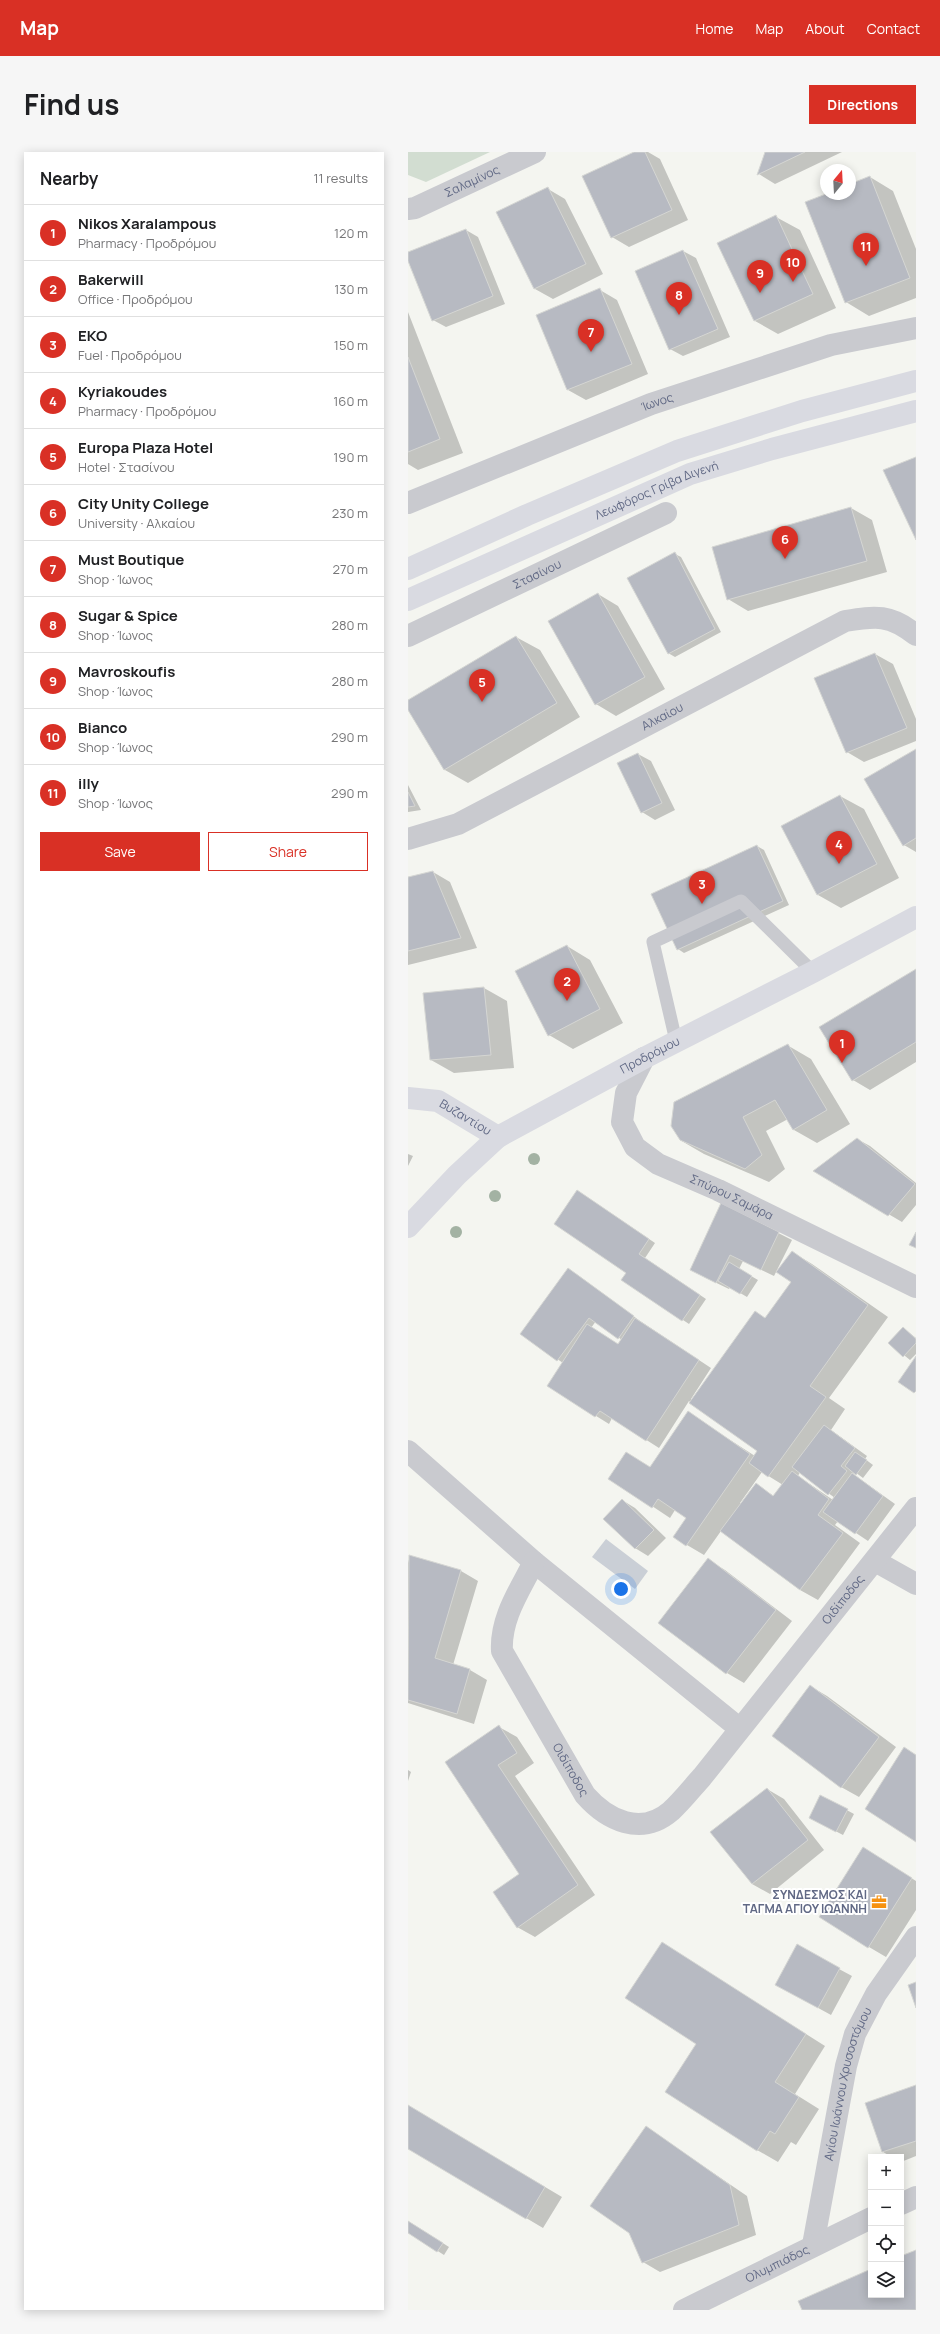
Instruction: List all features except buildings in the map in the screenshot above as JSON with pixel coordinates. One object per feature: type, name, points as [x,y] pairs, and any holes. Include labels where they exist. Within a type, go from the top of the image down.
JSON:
[{"type":"main road","points":[[408,570],[527,515],[677,451],[802,411],[916,381]]},
{"type":"main road","name":"Λεωφόρος Γρίβα Διγενή","points":[[408,600],[690,474],[772,449],[916,411]]},
{"type":"main road","name":"Προδρόμου","points":[[408,1227],[457,1175],[498,1137],[534,1120],[676,1041],[813,972],[916,917]]},
{"type":"main road","name":"Βυζαντίου","points":[[408,1098],[438,1101],[498,1137]]},
{"type":"street","name":"Σαλαμίνος","points":[[408,209],[415,208],[535,152]]},
{"type":"street","name":"Ίωνος","points":[[408,503],[651,404],[831,345],[916,328]]},
{"type":"street","name":"Στασίνου","points":[[408,636],[666,513]]},
{"type":"street","name":"Αλκαίου","points":[[408,839],[458,824],[844,621],[875,616],[887,618],[905,626],[916,635]]},
{"type":"street","name":"Σπύρου Σαμάρα","points":[[644,1058],[626,1093],[622,1122],[635,1147],[658,1164],[718,1190],[916,1287]]},
{"type":"street","points":[[408,1451],[534,1562],[739,1728]]},
{"type":"street","name":"Οιδίποδος","points":[[534,1562],[505,1621],[501,1635],[502,1651],[585,1795],[597,1809],[613,1819],[631,1824],[650,1823],[670,1812],[702,1777],[739,1728],[916,1508]]},
{"type":"street","points":[[875,1560],[916,1584]]},
{"type":"street","name":"Αγίου Ιωάννου Χρυσοστόμου","points":[[813,2245],[846,2066],[855,2034],[876,1994],[916,1937]]},
{"type":"street","points":[[904,2202],[916,2196]]},
{"type":"street","name":"Ολυμπιάδος","points":[[684,2310],[813,2245],[868,2219]]},
{"type":"lane","points":[[676,1041],[653,942],[741,902],[813,972]]},
{"type":"shaded area","points":[[408,152],[490,152],[426,182],[408,175]]},
{"type":"shaded area","points":[[606,1539],[648,1571],[635,1589],[592,1557]]},
{"type":"place","name":"illy","points":[[866,266]]},
{"type":"place","name":"Bianco","points":[[793,282]]},
{"type":"place","name":"Mavroskoufis","points":[[760,293]]},
{"type":"place","name":"Sugar & Spice","points":[[679,315]]},
{"type":"place","name":"Must Boutique","points":[[591,352]]},
{"type":"place","name":"City Unity College","points":[[785,559]]},
{"type":"place","name":"Europa Plaza Hotel","points":[[482,702]]},
{"type":"place","name":"Kyriakoudes","points":[[839,864]]},
{"type":"place","name":"EKO","points":[[702,904]]},
{"type":"place","name":"Bakerwill","points":[[567,1001]]},
{"type":"place","name":"Nikos Xaralampous","points":[[842,1063]]},
{"type":"place","name":"ΣΥΝΔΕΣΜΟΣ ΚΑΙ ΤΑΓΜΑ ΑΓΙΟΥ ΙΩΑΝΝΗ","points":[[879,1902]]}]
